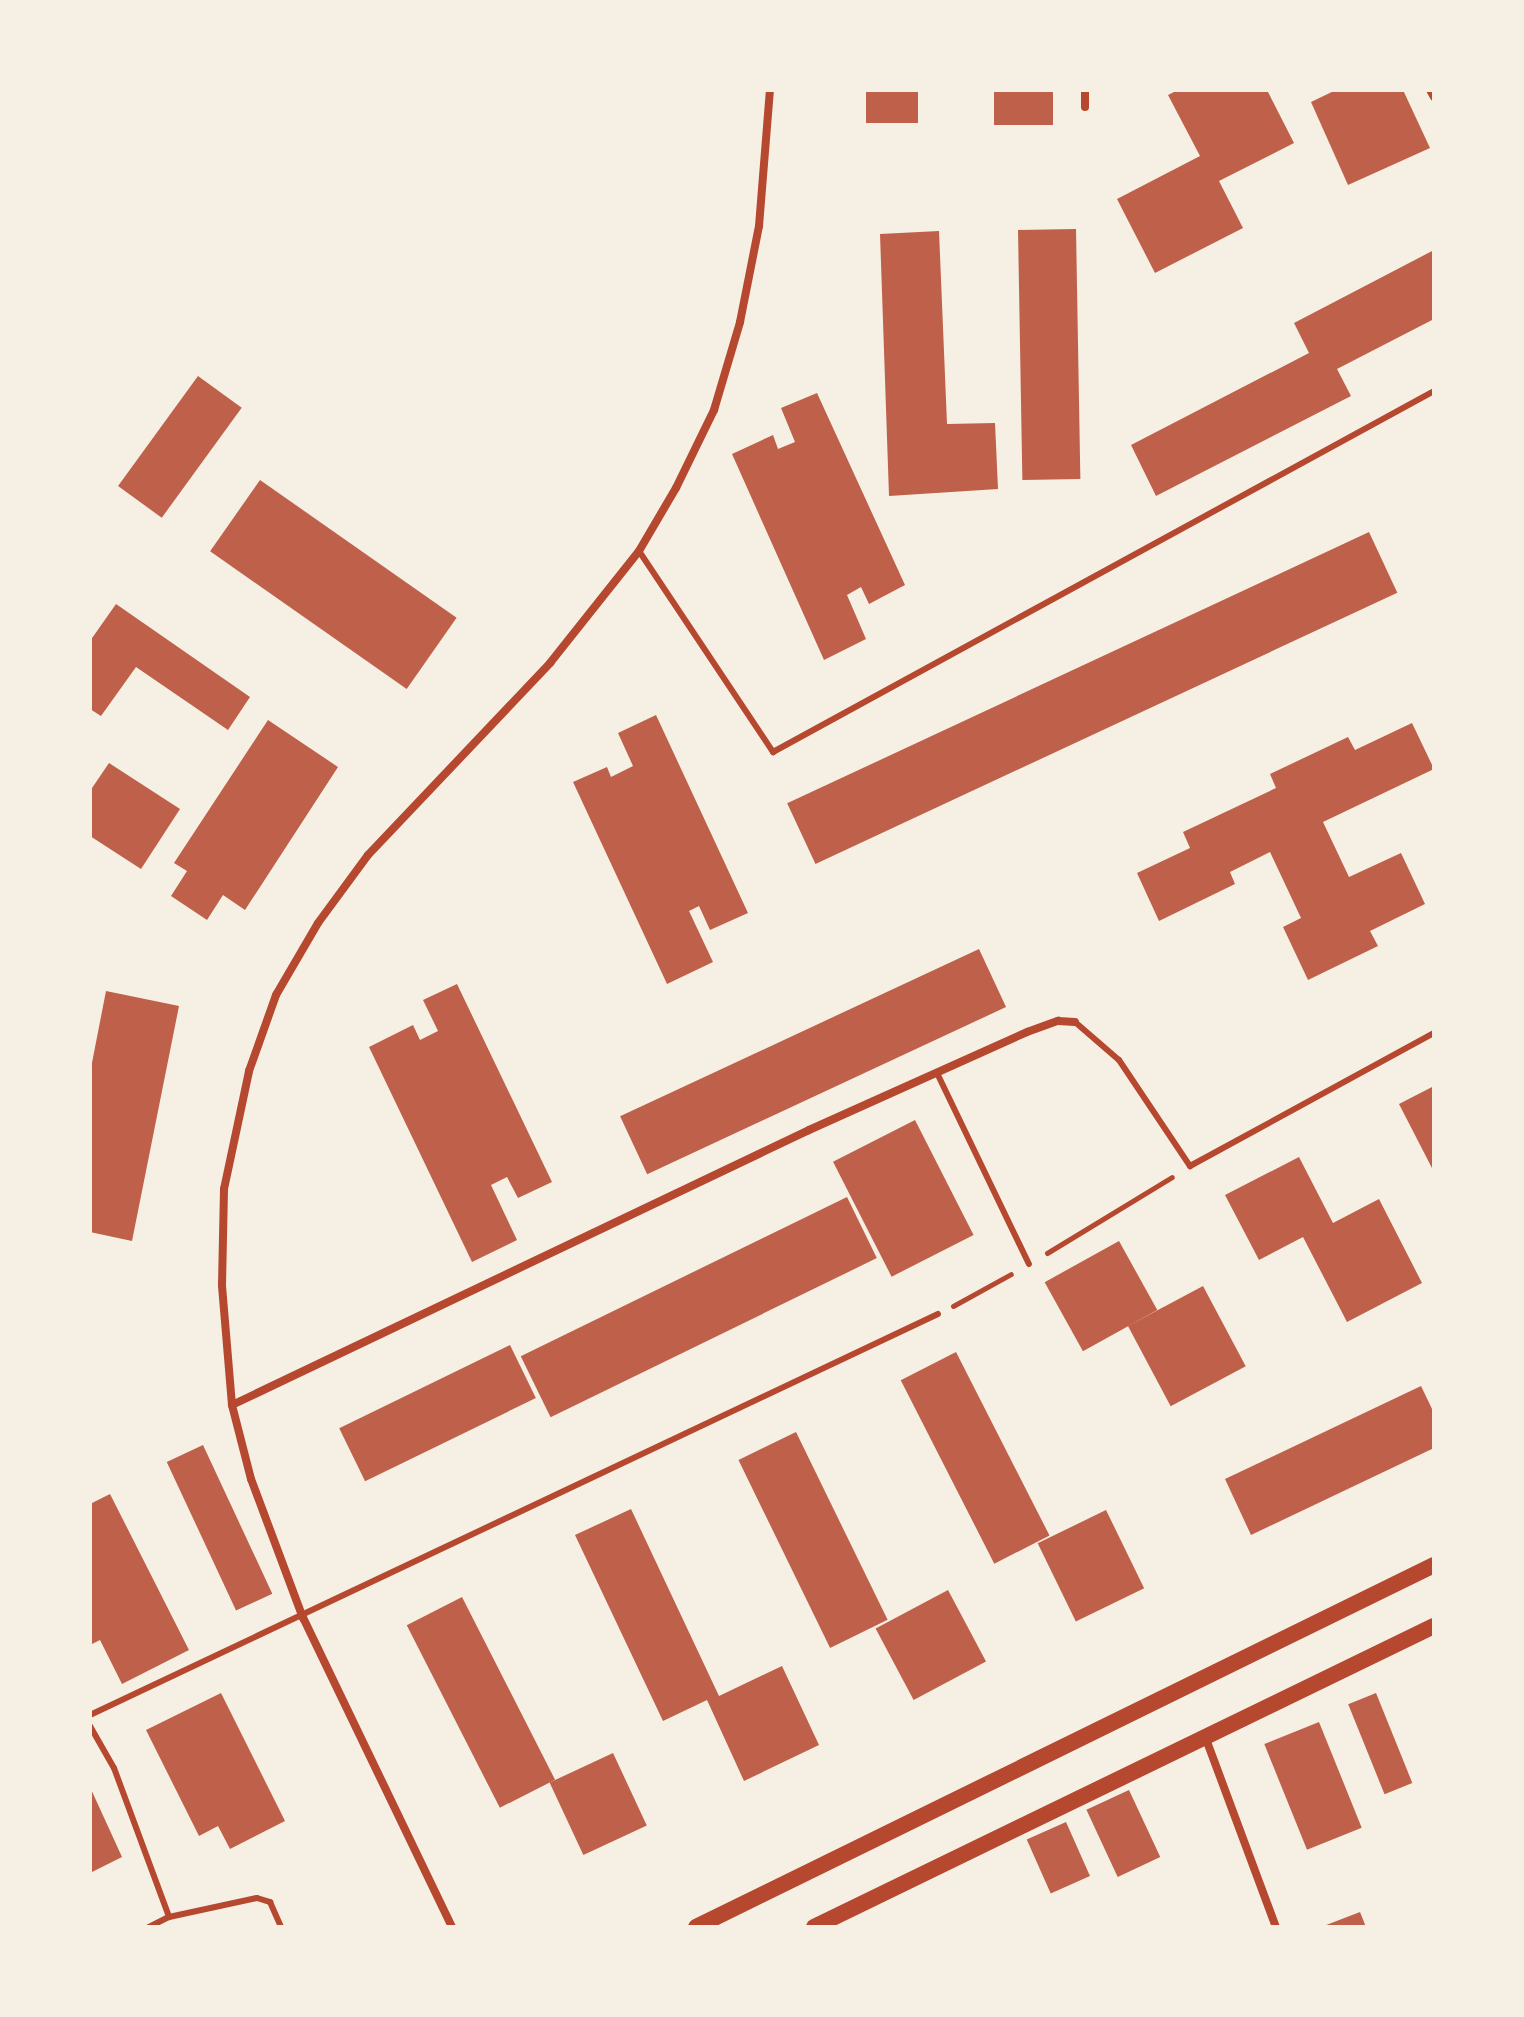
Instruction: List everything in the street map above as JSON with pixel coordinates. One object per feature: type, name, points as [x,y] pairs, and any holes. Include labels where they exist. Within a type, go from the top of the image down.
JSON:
[{"type":"main road","points":[[696,1927],[1434,1565]]},
{"type":"main road","points":[[814,1927],[1434,1626]]},
{"type":"street","points":[[452,1927],[303,1618],[251,1479],[232,1405],[222,1285],[224,1189],[249,1071],[276,995],[318,923],[368,855],[550,663],[639,551],[714,410],[740,322],[759,226],[770,90]]},
{"type":"street","points":[[1085,90],[1085,107]]},
{"type":"street","points":[[1430,90],[1434,97]]},
{"type":"street","points":[[232,1405],[937,1073],[1047,1025],[1075,1022]]},
{"type":"street","points":[[1206,1739],[1276,1927]]},
{"type":"lane","points":[[639,551],[773,752],[1434,391]]},
{"type":"lane","points":[[1075,1022],[1119,1060],[1190,1166],[1434,1033]]},
{"type":"lane","points":[[937,1073],[1029,1264]]},
{"type":"lane","points":[[90,1715],[303,1618],[938,1314]]},
{"type":"lane","points":[[90,1726],[114,1768],[169,1917]]},
{"type":"lane","points":[[149,1927],[169,1917],[257,1898],[270,1902],[281,1927]]},
{"type":"path","points":[[938,1314],[1029,1264],[1190,1166]]},
{"type":"building","points":[[866,90],[918,90],[918,123],[866,123]]},
{"type":"building","points":[[994,90],[1053,90],[1053,125],[994,125]]},
{"type":"building","points":[[1178,90],[1267,90],[1294,143],[1219,181],[1243,228],[1155,273],[1117,199],[1200,156],[1168,95]]},
{"type":"building","points":[[1336,90],[1403,90],[1430,148],[1348,185],[1311,102]]},
{"type":"building","points":[[1076,229],[1080,479],[1022,480],[1018,230]]},
{"type":"building","points":[[939,231],[947,424],[995,423],[998,489],[889,496],[880,234]]},
{"type":"building","points":[[1434,250],[1434,319],[1337,369],[1351,396],[1156,496],[1131,445],[1309,353],[1294,323]]},
{"type":"building","points":[[198,376],[242,408],[162,518],[118,486]]},
{"type":"building","points":[[817,393],[905,585],[869,604],[861,587],[847,595],[866,639],[824,660],[732,454],[773,435],[778,449],[795,442],[781,408]]},
{"type":"building","points":[[260,480],[457,618],[407,689],[210,551]]},
{"type":"building","points":[[1369,532],[1397,593],[815,864],[787,803]]},
{"type":"building","points":[[116,604],[250,697],[228,730],[136,667],[101,716],[90,709],[90,641]]},
{"type":"building","points":[[656,715],[748,913],[710,930],[699,906],[689,911],[713,962],[667,984],[573,782],[607,767],[611,777],[633,766],[618,733]]},
{"type":"building","points":[[268,720],[338,767],[245,910],[223,895],[207,920],[171,896],[187,871],[174,863]]},
{"type":"building","points":[[1412,723],[1434,769],[1323,822],[1349,877],[1401,853],[1425,904],[1370,931],[1378,946],[1308,980],[1283,927],[1301,918],[1270,852],[1230,872],[1235,884],[1159,921],[1137,873],[1190,848],[1183,832],[1276,788],[1270,774],[1348,737],[1355,750]]},
{"type":"building","points":[[109,763],[180,809],[141,869],[90,836],[90,791]]},
{"type":"building","points":[[979,949],[1006,1007],[647,1174],[620,1116]]},
{"type":"building","points":[[457,984],[552,1182],[518,1198],[507,1177],[491,1185],[517,1240],[472,1262],[369,1047],[413,1025],[420,1040],[438,1031],[423,1000]]},
{"type":"building","points":[[106,991],[179,1006],[132,1241],[90,1232],[90,1073]]},
{"type":"building","points":[[1434,1086],[1434,1172],[1399,1104]]},
{"type":"building","points":[[915,1120],[974,1235],[892,1277],[833,1162]]},
{"type":"building","points":[[1299,1157],[1333,1223],[1379,1199],[1422,1283],[1347,1322],[1303,1237],[1259,1260],[1225,1195]]},
{"type":"building","points":[[847,1197],[877,1258],[551,1417],[521,1356]]},
{"type":"building","points":[[1119,1241],[1157,1310],[1083,1351],[1045,1282]]},
{"type":"building","points":[[1203,1286],[1246,1366],[1171,1406],[1128,1326]]},
{"type":"building","points":[[510,1345],[536,1398],[365,1481],[339,1428]]},
{"type":"building","points":[[956,1352],[1050,1536],[994,1564],[901,1380]]},
{"type":"building","points":[[1421,1386],[1434,1413],[1434,1448],[1251,1535],[1225,1479]]},
{"type":"building","points":[[796,1432],[888,1620],[830,1648],[738,1460]]},
{"type":"building","points":[[203,1445],[272,1594],[236,1611],[167,1462]]},
{"type":"building","points":[[110,1494],[189,1650],[122,1684],[100,1640],[90,1645],[90,1504]]},
{"type":"building","points":[[631,1509],[719,1696],[782,1666],[819,1745],[744,1781],[707,1700],[663,1721],[575,1535]]},
{"type":"building","points":[[1106,1510],[1144,1588],[1076,1622],[1038,1543]]},
{"type":"building","points":[[948,1590],[986,1662],[914,1700],[876,1628]]},
{"type":"building","points":[[462,1597],[555,1780],[500,1808],[407,1625]]},
{"type":"building","points":[[221,1693],[285,1821],[230,1849],[218,1826],[199,1836],[146,1730]]},
{"type":"building","points":[[1376,1693],[1412,1783],[1385,1794],[1348,1704]]},
{"type":"building","points":[[1319,1722],[1362,1828],[1307,1850],[1264,1744]]},
{"type":"building","points":[[613,1753],[647,1826],[583,1855],[550,1783]]},
{"type":"building","points":[[90,1787],[122,1857],[90,1873]]},
{"type":"building","points":[[1129,1790],[1160,1857],[1118,1877],[1086,1810]]},
{"type":"building","points":[[1066,1822],[1090,1876],[1051,1893],[1027,1839]]},
{"type":"building","points":[[1360,1912],[1366,1927],[1321,1927]]}]
